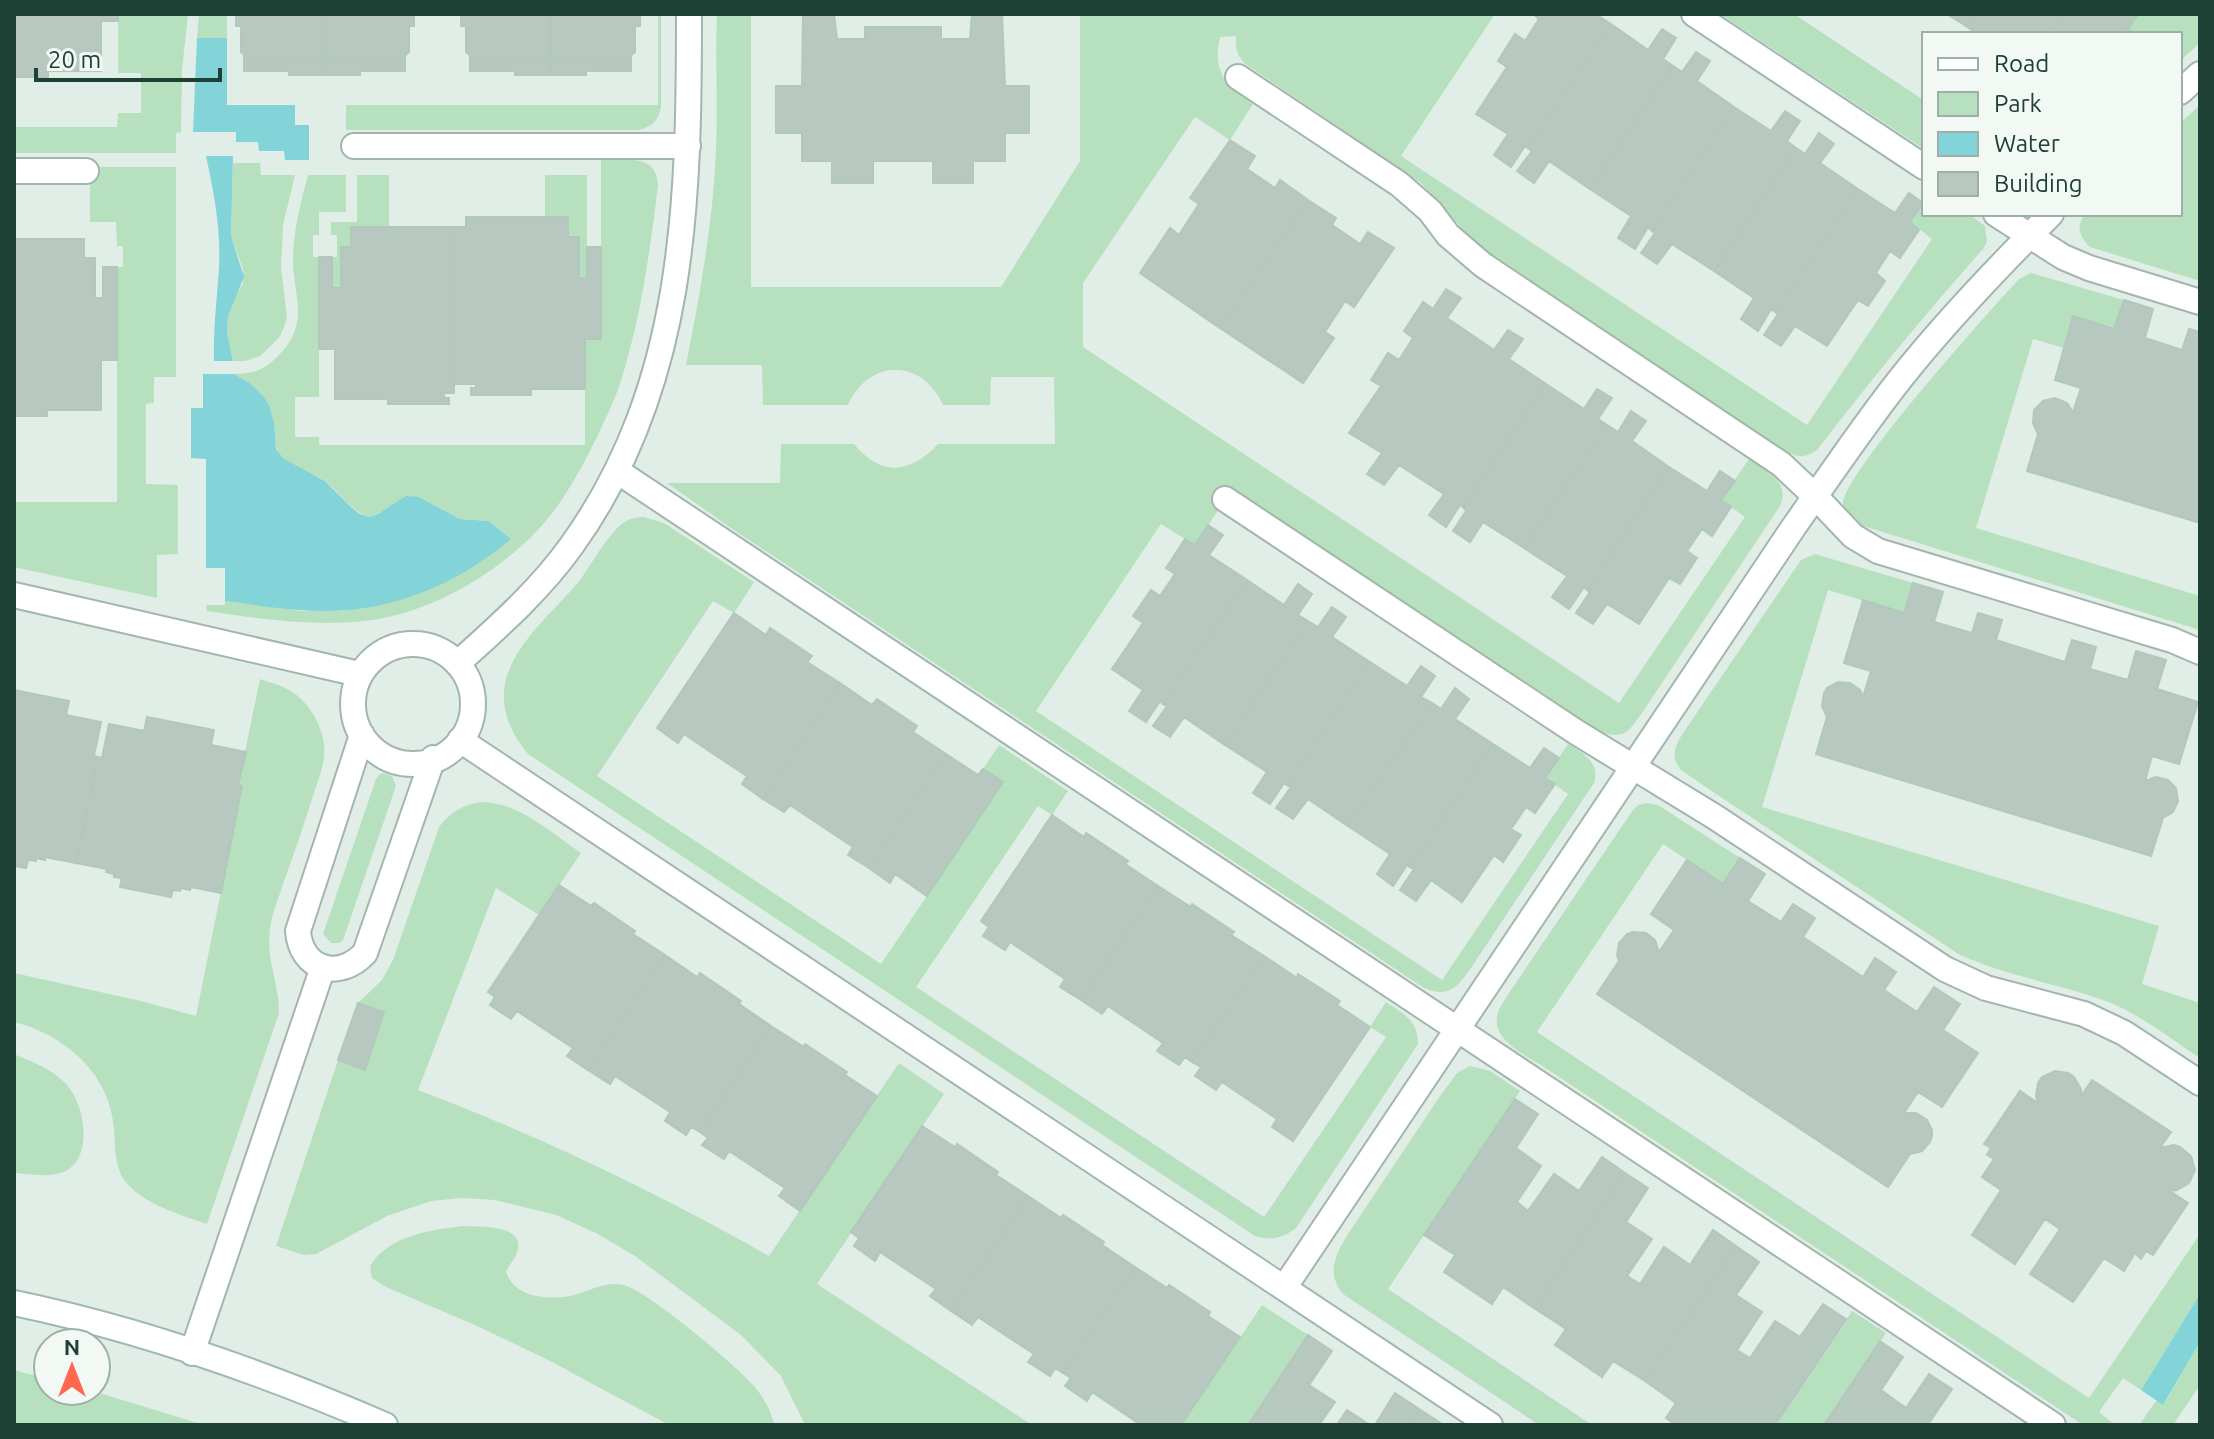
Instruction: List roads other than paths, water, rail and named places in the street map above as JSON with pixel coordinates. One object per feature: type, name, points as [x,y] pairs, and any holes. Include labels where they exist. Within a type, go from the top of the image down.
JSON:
[{"type":"street","points":[[458,663],[520,607],[572,545],[617,471],[637,429],[664,342],[684,209],[689,14]]},
{"type":"street","points":[[1694,14],[1922,166]]},
{"type":"street","points":[[2182,90],[2200,74]]},
{"type":"street","points":[[1238,77],[1399,184],[1430,211],[1448,235],[1483,265],[1781,464],[1853,536],[1878,551],[2172,640],[2200,652]]},
{"type":"street","points":[[354,146],[688,146]]},
{"type":"street","points":[[14,171],[86,171]]},
{"type":"street","points":[[1999,216],[2063,257],[2200,302]]},
{"type":"street","points":[[1284,1288],[1815,496],[1902,377],[1972,296],[2049,216]]},
{"type":"street","points":[[617,471],[2053,1425]]},
{"type":"street","points":[[1225,499],[1576,732],[1715,817],[1945,969],[1986,988],[2084,1014],[2124,1033],[2200,1083]]},
{"type":"street","points":[[14,595],[359,674]]},
{"type":"street","points":[[413,643],[437,647],[458,663],[469,680],[474,704],[469,728],[456,748],[437,760],[413,765],[389,760],[370,748],[357,728],[352,704],[359,674],[389,647],[413,643]]},
{"type":"street","points":[[362,735],[298,931],[301,949],[323,967],[342,968],[351,965],[365,953],[432,759]]},
{"type":"street","points":[[460,740],[1490,1425]]},
{"type":"street","points":[[192,1353],[323,967]]},
{"type":"street","points":[[14,1303],[134,1334],[238,1367],[385,1425]]},
{"type":"water","points":[[197,38],[227,38],[227,105],[295,105],[295,125],[309,125],[309,160],[285,160],[284,151],[259,151],[258,142],[236,142],[236,132],[193,132]]},
{"type":"water","points":[[206,156],[233,156],[231,236],[244,277],[228,316],[227,332],[233,361],[214,361],[219,239]]},
{"type":"water","points":[[203,374],[234,374],[251,384],[269,405],[276,449],[284,459],[325,481],[360,514],[369,517],[406,496],[419,497],[460,519],[489,521],[511,539],[464,573],[438,586],[386,604],[329,611],[281,609],[225,601],[225,568],[206,568],[206,459],[191,458],[191,408],[203,408]]},
{"type":"water","points":[[2200,1294],[2200,1342],[2163,1405],[2141,1390]]}]
